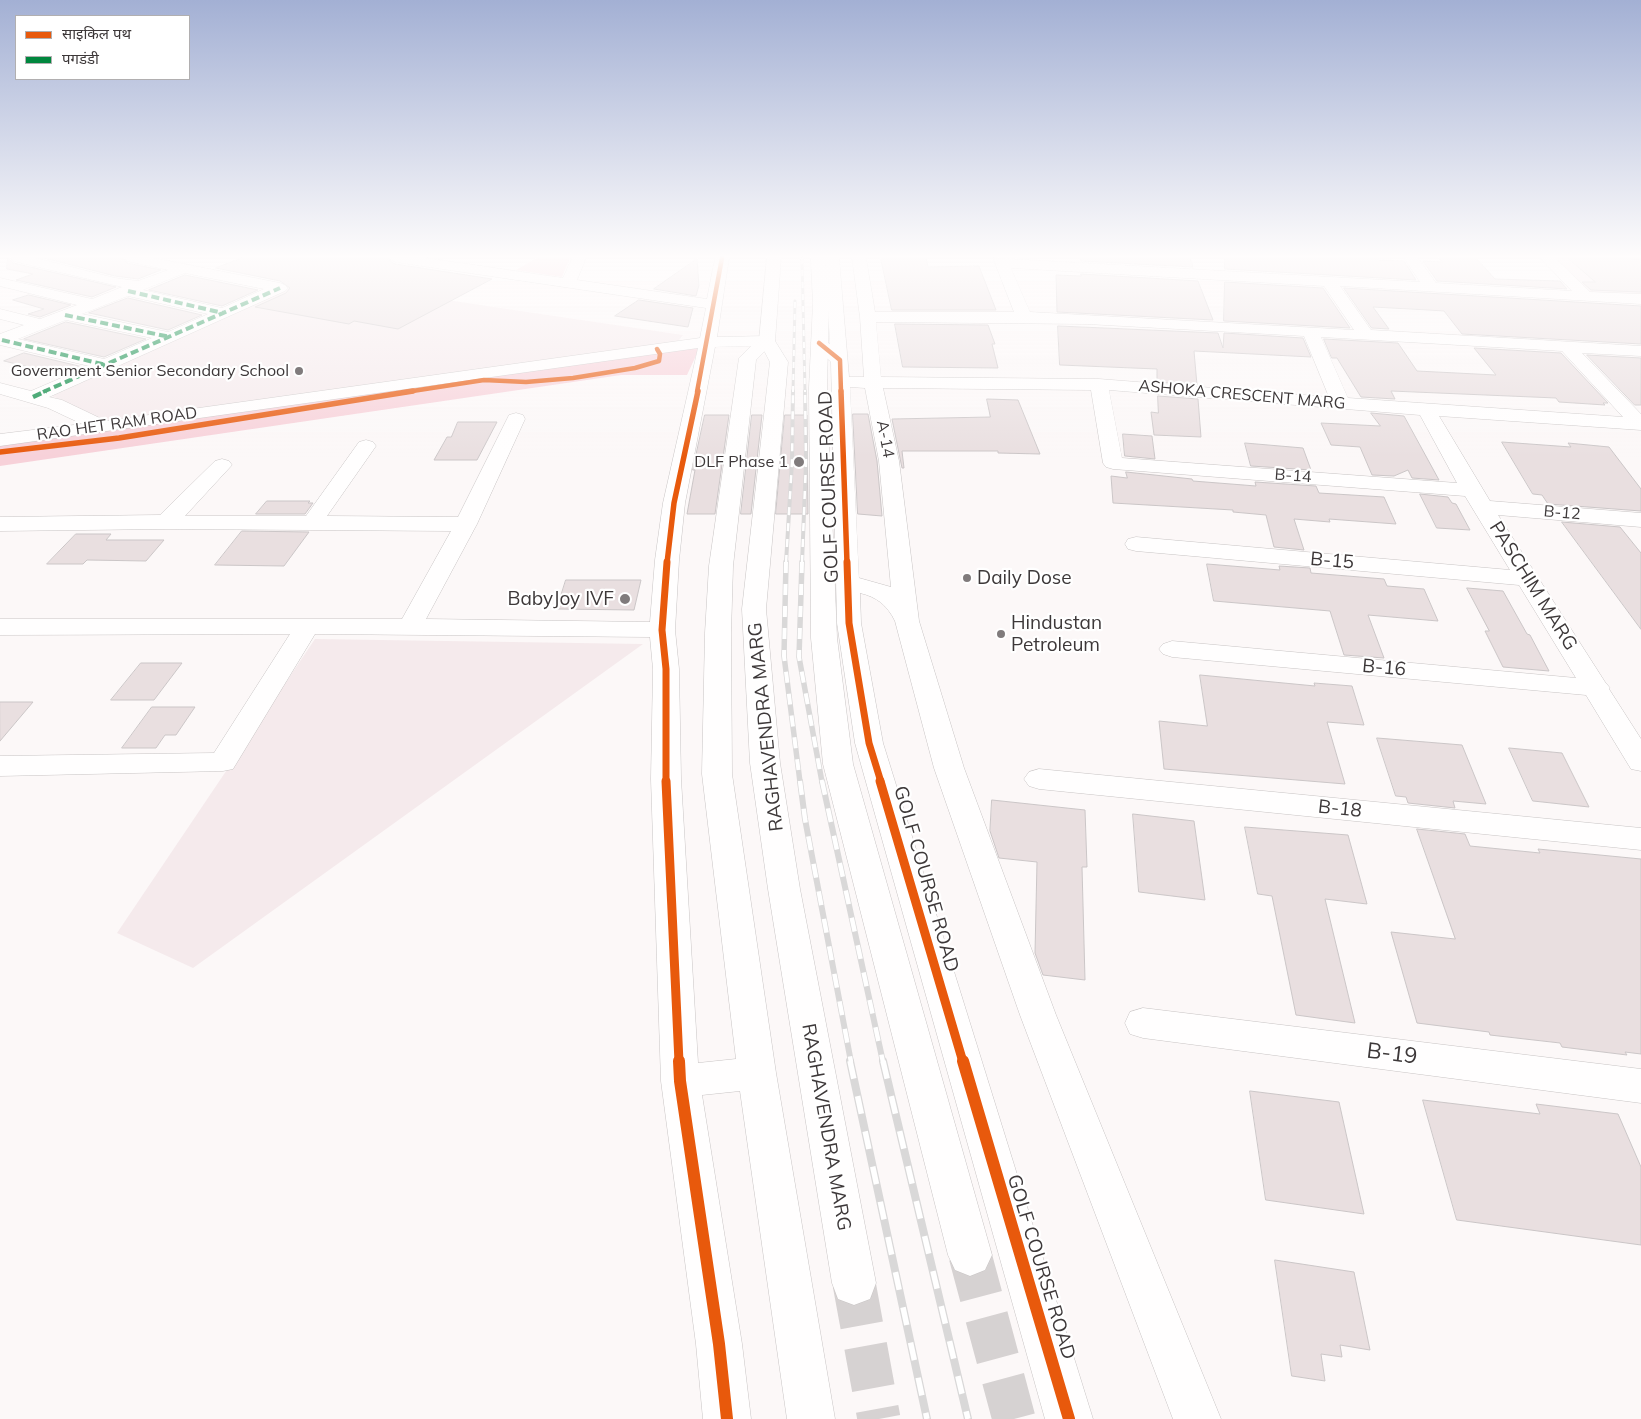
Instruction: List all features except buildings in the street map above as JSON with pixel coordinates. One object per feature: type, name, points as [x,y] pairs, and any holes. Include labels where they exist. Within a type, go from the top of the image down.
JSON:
[{"type":"street","points":[[1,340],[39,324]]},
{"type":"street","points":[[109,324],[170,337]]},
{"type":"street","points":[[33,397],[198,324]]},
{"type":"street","points":[[711,324],[674,502],[667,560],[662,630],[666,670],[666,788],[680,1081],[719,1344],[727,1419]]},
{"type":"street","points":[[768,324],[767,341],[748,360],[726,521],[718,633],[717,774],[757,1073],[811,1419]]},
{"type":"street","points":[[826,324],[834,362]]},
{"type":"street","points":[[833,324],[834,362],[818,388],[824,638],[838,764],[970,1256]]},
{"type":"street","name":"A-14","points":[[869,324],[873,382],[889,461],[907,621]]},
{"type":"street","points":[[1193,324],[1641,351]]},
{"type":"street","points":[[1358,324],[1366,335]]},
{"type":"street","points":[[1310,332],[1341,403]]},
{"type":"street","points":[[1,340],[107,365]]},
{"type":"street","name":"RAO HET RAM ROAD","points":[[0,440],[708,342],[767,341]]},
{"type":"street","name":"RAGHAVENDRA MARG","points":[[767,341],[779,362],[754,609],[765,763],[786,899],[854,1283]]},
{"type":"street","points":[[1567,347],[1640,424]]},
{"type":"street","name":"ASHOKA CRESCENT MARG","points":[[834,362],[873,382],[1099,384],[1426,410],[1640,424]]},
{"type":"street","name":"GOLF COURSE ROAD","points":[[834,362],[849,623],[869,743],[1069,1419]]},
{"type":"street","name":"B-14","points":[[1099,384],[1113,463],[1478,498]]},
{"type":"street","points":[[0,388],[55,404],[104,427]]},
{"type":"street","name":"PASCHIM MARG","points":[[1426,410],[1527,578],[1636,748]]},
{"type":"street","points":[[410,626],[466,524],[516,418]]},
{"type":"street","points":[[312,523],[366,446]]},
{"type":"street","points":[[166,522],[222,464]]},
{"type":"street","name":"B-12","points":[[1478,498],[1641,520]]},
{"type":"street","points":[[0,524],[166,522],[466,524]]},
{"type":"street","name":"B-15","points":[[1136,544],[1527,578]]},
{"type":"street","points":[[848,582],[881,591],[898,603],[907,621],[949,768],[1035,1006],[1194,1410]]},
{"type":"street","points":[[0,766],[222,762],[307,626]]},
{"type":"street","points":[[0,627],[410,626],[662,630]]},
{"type":"street","name":"B-16","points":[[1172,649],[1596,688]]},
{"type":"street","name":"B-18","points":[[1040,779],[1641,839]]},
{"type":"street","name":"B-19","points":[[1144,1023],[1641,1086]]},
{"type":"street","points":[[680,1081],[757,1073]]},
{"type":"shaded area","name":"Government Senior Secondary School","points":[[207,324],[610,324],[683,335],[675,345],[110,423],[52,396]]},
{"type":"shaded area","points":[[701,345],[687,375],[621,375],[0,466],[0,445]]},
{"type":"shaded area","points":[[315,639],[643,644],[193,968],[117,933]]},
{"type":"tunnel","points":[[970,1255],[1014,1419]]},
{"type":"tunnel","points":[[854,1283],[879,1419]]},
{"type":"railway","points":[[793,392],[794,324]]},
{"type":"railway","points":[[803,324],[805,392]]},
{"type":"railway","points":[[786,563],[792,462],[793,391]]},
{"type":"railway","points":[[802,563],[806,462],[805,391]]},
{"type":"railway","points":[[786,562],[784,656],[800,782]]},
{"type":"railway","points":[[802,562],[799,657],[822,782]]},
{"type":"railway","points":[[800,781],[805,819],[851,1062]]},
{"type":"railway","points":[[822,781],[883,1062]]},
{"type":"railway","points":[[850,1061],[927,1419]]},
{"type":"railway","points":[[883,1061],[968,1419]]},
{"type":"marked path","points":[[109,324],[170,337]]},
{"type":"marked path","points":[[33,397],[198,324]]},
{"type":"marked path","points":[[2,340],[106,365]]},
{"type":"cycle path","points":[[711,324],[674,503],[667,560],[662,630],[666,669],[666,779],[680,1081],[719,1344],[727,1419]]},
{"type":"cycle path","points":[[819,343],[840,360],[849,623],[869,743],[1069,1419]]},
{"type":"cycle path","points":[[0,452],[119,438],[484,380],[536,382],[594,375],[650,365],[659,361],[660,354],[657,349]]},
{"type":"place","name":"Government Senior Secondary School","points":[[299,371]]},
{"type":"place","name":"DLF Phase 1","points":[[799,462]]},
{"type":"place","name":"Daily Dose","points":[[967,578]]},
{"type":"place","name":"BabyJoy IVF","points":[[625,599]]},
{"type":"place","name":"Hindustan Petroleum","points":[[1001,634]]}]
